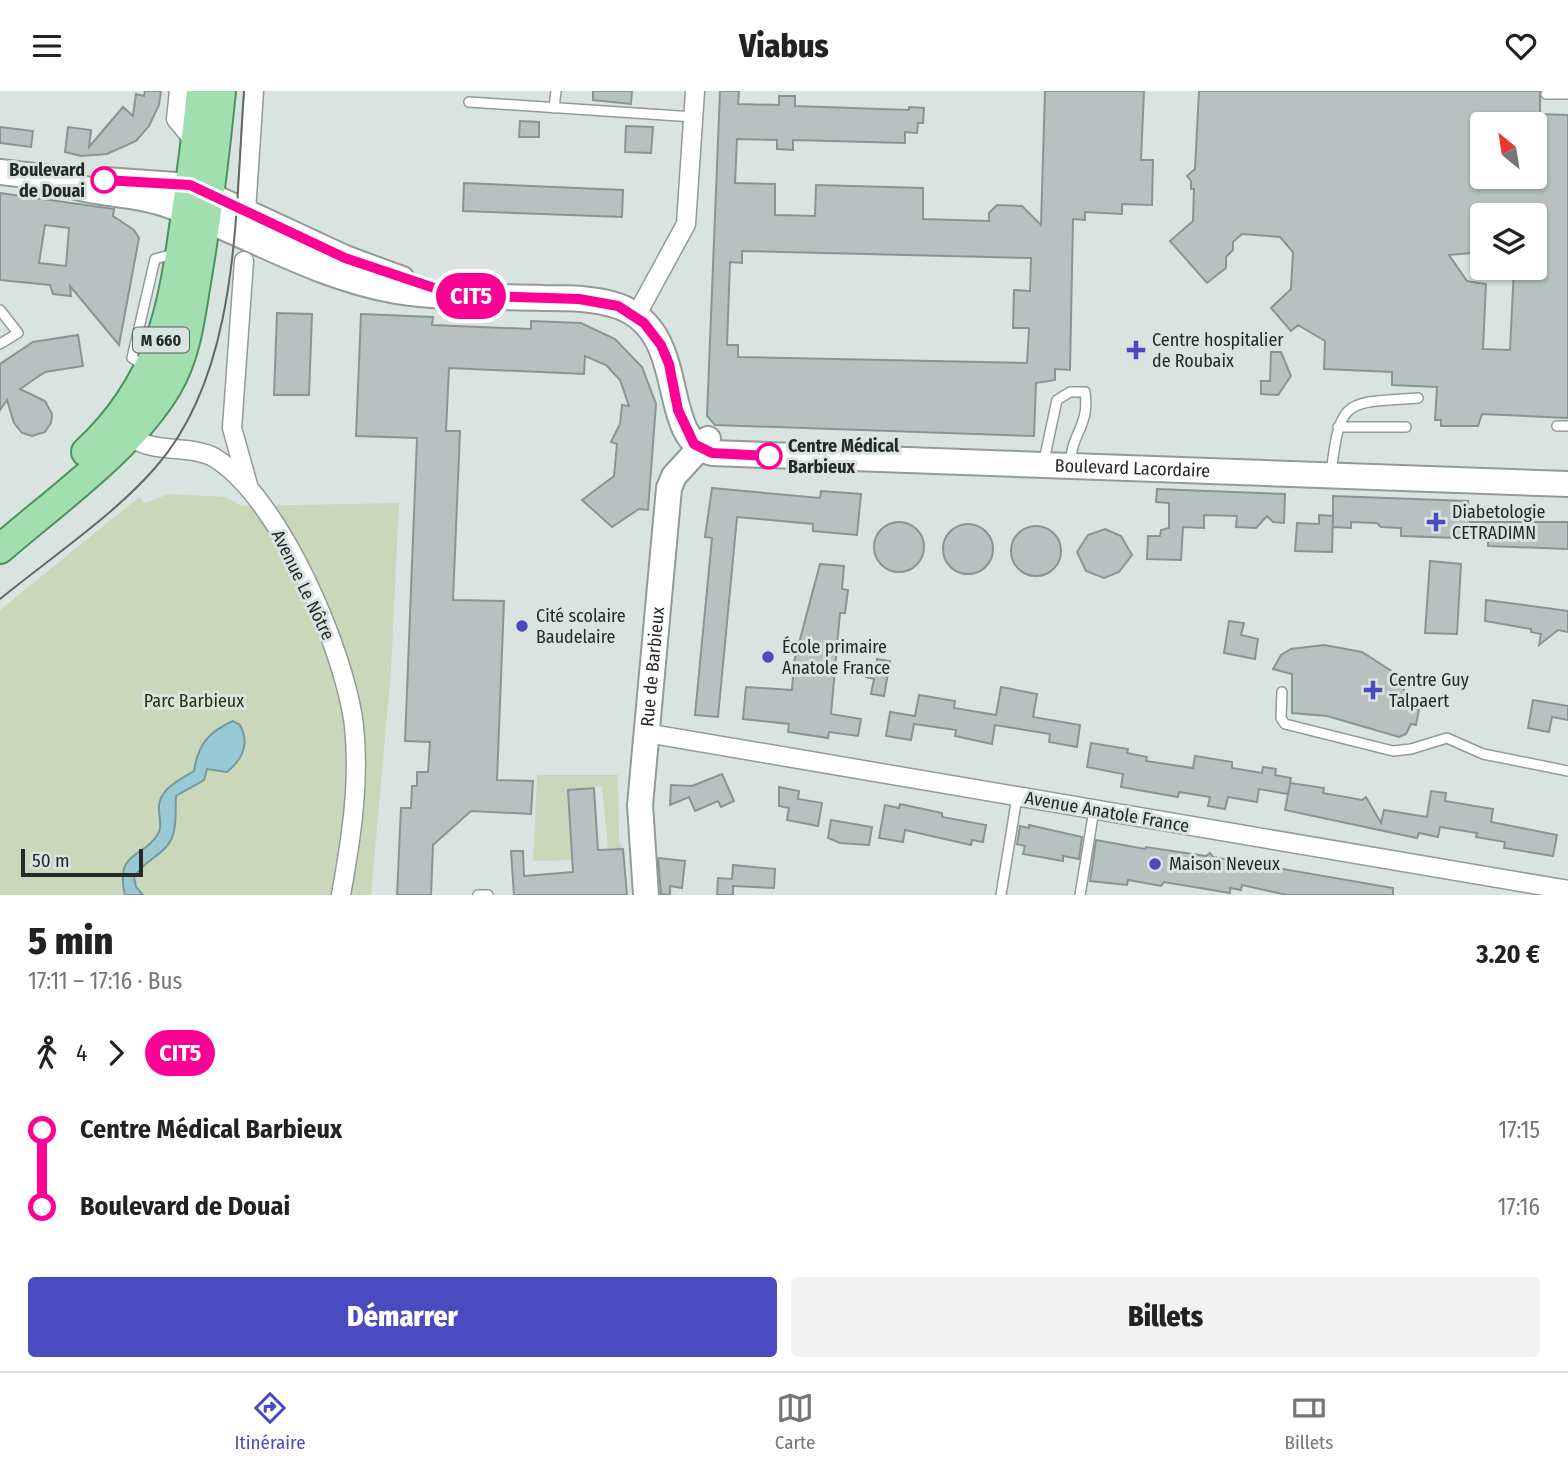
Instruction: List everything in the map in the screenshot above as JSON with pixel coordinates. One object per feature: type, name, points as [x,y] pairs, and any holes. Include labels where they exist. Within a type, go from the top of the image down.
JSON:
[{"type":"main road","name":"M 660","points":[[0,529],[82,457],[154,406],[177,369],[191,308],[198,203],[196,143],[201,91]]},
{"type":"main road","name":"M 660","points":[[0,549],[123,427],[149,369],[173,302],[181,252],[198,203],[221,91]]},
{"type":"main road","points":[[0,173],[246,211],[345,258],[455,295]]},
{"type":"main road","points":[[198,203],[342,278],[395,291],[588,299],[618,306],[636,316],[664,351],[676,403],[691,440],[704,444]]},
{"type":"main road","name":"Boulevard Lacordaire","points":[[704,444],[718,453],[1332,470],[1493,476],[1568,484]]},
{"type":"main road","name":"Rue de Barbieux","points":[[646,895],[640,805],[669,488],[674,476],[704,444]]},
{"type":"main road","name":"Boulevard Lacordaire","points":[[1493,476],[1568,473]]},
{"type":"street","points":[[179,91],[176,119],[196,143]]},
{"type":"street","points":[[246,211],[254,91]]},
{"type":"street","points":[[636,316],[686,224],[695,91]]},
{"type":"street","points":[[244,261],[232,428],[248,485]]},
{"type":"street","name":"Avenue Le Nôtre","points":[[123,427],[146,445],[201,451],[221,462],[248,485],[294,558],[344,678],[354,723],[356,765],[341,895]]},
{"type":"street","name":"Avenue Anatole France","points":[[646,733],[1567,891]]},
{"type":"lane","points":[[554,108],[555,91]]},
{"type":"lane","points":[[1546,94],[1568,94]]},
{"type":"lane","points":[[469,102],[694,117]]},
{"type":"lane","points":[[0,310],[18,333],[0,344]]},
{"type":"lane","points":[[1043,460],[1057,400],[1070,392],[1085,392],[1087,417],[1073,440],[1070,461]]},
{"type":"lane","points":[[1332,470],[1338,426],[1343,413],[1353,405],[1418,398]]},
{"type":"lane","points":[[1338,426],[1406,427]]},
{"type":"lane","points":[[1557,426],[1568,426]]},
{"type":"lane","points":[[1282,692],[1281,718],[1285,724],[1393,751],[1447,738],[1483,754],[1568,771]]},
{"type":"lane","points":[[1001,895],[1017,797]]},
{"type":"lane","points":[[1080,895],[1094,810]]},
{"type":"lane","points":[[478,895],[488,895]]},
{"type":"green space","name":"Parc Barbieux","points":[[169,494],[226,497],[242,506],[399,503],[391,671],[371,895],[0,895],[0,610],[139,497],[145,503]]},
{"type":"green space","points":[[537,775],[618,775],[619,841],[623,849],[608,849],[602,786],[568,790],[573,860],[533,861]]},
{"type":"water","points":[[233,721],[240,725],[243,732],[241,756],[227,772],[207,769],[204,780],[176,796],[171,841],[134,877],[136,887],[143,895],[125,895],[123,880],[127,862],[153,841],[159,832],[159,803],[165,791],[194,771],[198,754],[206,740]]},
{"type":"building","points":[[145,91],[161,91],[159,105],[149,126],[136,141],[107,154],[81,156],[65,152],[68,127],[91,130],[89,147],[123,107],[133,116],[136,94],[144,96]]},
{"type":"building","points":[[593,91],[632,91],[631,104],[593,100]]},
{"type":"building","points":[[720,91],[739,91],[738,104],[779,105],[779,96],[795,96],[795,106],[909,110],[909,107],[924,108],[923,123],[918,123],[917,133],[905,132],[905,143],[793,140],[793,150],[777,149],[777,140],[737,139],[735,183],[775,184],[775,215],[815,216],[816,185],[923,188],[923,219],[989,221],[989,213],[997,205],[1022,206],[1041,225],[1045,91],[1144,91],[1141,160],[1153,160],[1152,205],[1122,204],[1122,214],[1085,212],[1085,220],[1073,219],[1070,370],[1055,369],[1055,380],[1036,383],[1034,436],[715,425],[707,416]],"holes":[[[742,251],[1031,258],[1030,291],[1014,290],[1013,328],[1029,328],[1027,363],[738,357],[738,345],[727,345],[730,262],[742,263]]]},
{"type":"building","points":[[1199,91],[1540,91],[1540,112],[1470,112],[1470,189],[1547,189],[1547,114],[1568,115],[1568,418],[1482,414],[1478,426],[1441,426],[1441,420],[1435,420],[1437,387],[1392,385],[1392,372],[1324,369],[1325,341],[1298,325],[1291,331],[1271,308],[1291,289],[1293,252],[1280,237],[1242,234],[1233,242],[1233,250],[1226,257],[1226,268],[1207,283],[1170,241],[1193,221],[1194,189],[1191,189],[1191,181],[1187,176],[1195,169]]},
{"type":"building","points":[[520,121],[539,122],[539,137],[519,137]]},
{"type":"building","points":[[626,126],[653,127],[651,153],[625,152]]},
{"type":"building","points":[[0,127],[33,131],[31,147],[0,143]]},
{"type":"building","points":[[464,183],[623,190],[622,217],[463,211]]},
{"type":"building","points":[[0,193],[114,209],[113,216],[134,230],[139,238],[119,345],[70,286],[71,296],[53,294],[50,285],[0,280]],"holes":[[[45,225],[69,228],[66,266],[39,263]]]},
{"type":"building","points":[[277,313],[312,314],[309,395],[274,395]]},
{"type":"building","points":[[361,314],[433,317],[432,325],[531,329],[531,321],[581,323],[615,339],[642,367],[656,404],[648,510],[639,509],[612,527],[582,500],[614,476],[617,444],[611,442],[620,424],[622,405],[629,406],[620,380],[606,365],[585,356],[584,374],[449,368],[446,431],[460,431],[453,600],[504,601],[497,780],[533,781],[531,814],[471,811],[433,845],[431,895],[397,895],[401,808],[411,808],[412,786],[417,786],[417,772],[428,772],[430,742],[405,741],[417,438],[356,436]]},
{"type":"building","points":[[78,335],[83,366],[45,372],[20,389],[45,401],[52,414],[51,423],[45,432],[32,436],[22,433],[14,423],[7,400],[0,410],[0,364],[33,342]]},
{"type":"building","points":[[1271,352],[1281,352],[1291,376],[1278,395],[1261,394],[1261,381],[1270,381]]},
{"type":"building","points":[[712,488],[820,498],[821,491],[861,494],[857,535],[813,531],[813,524],[737,517],[718,717],[695,715],[712,538],[705,537]]},
{"type":"building","points":[[1157,489],[1285,494],[1284,523],[1273,522],[1267,516],[1256,528],[1236,527],[1237,516],[1204,515],[1204,528],[1183,527],[1181,560],[1147,559],[1148,536],[1160,536],[1161,530],[1169,528],[1169,503],[1156,502]]},
{"type":"building","points":[[1333,496],[1468,501],[1470,522],[1568,522],[1568,549],[1488,546],[1488,539],[1401,536],[1401,528],[1381,527],[1377,523],[1351,522],[1351,528],[1333,527]]},
{"type":"building","points":[[1319,515],[1333,516],[1332,552],[1295,551],[1297,523],[1319,524]]},
{"type":"building","points":[[899,522],[916,530],[924,547],[916,564],[899,572],[882,564],[874,547],[882,530]]},
{"type":"building","points":[[968,524],[985,532],[993,549],[985,566],[968,574],[951,566],[943,549],[951,532]]},
{"type":"building","points":[[1036,526],[1053,534],[1061,551],[1053,568],[1036,576],[1019,568],[1011,551],[1019,534]]},
{"type":"building","points":[[1105,529],[1121,536],[1132,555],[1119,572],[1104,578],[1086,571],[1077,552],[1088,535]]},
{"type":"building","name":"Diabetologie CETRADIMN","points":[[1430,561],[1461,564],[1457,634],[1425,633]]},
{"type":"building","points":[[820,564],[844,566],[842,589],[848,590],[845,613],[840,613],[831,714],[861,719],[858,736],[829,732],[828,738],[788,732],[789,724],[743,719],[746,687],[792,690],[794,662]]},
{"type":"building","points":[[1486,600],[1568,611],[1568,632],[1558,630],[1539,645],[1541,634],[1531,632],[1531,629],[1485,621]]},
{"type":"building","points":[[1229,621],[1244,623],[1241,635],[1258,639],[1255,659],[1224,653]]},
{"type":"building","points":[[1324,645],[1362,652],[1393,672],[1408,696],[1421,699],[1416,725],[1411,724],[1406,734],[1399,737],[1327,716],[1292,713],[1292,674],[1273,669],[1281,655],[1291,649]]},
{"type":"building","points":[[877,659],[890,661],[884,696],[871,694],[874,679],[866,677],[869,662],[877,664]]},
{"type":"building","points":[[1001,687],[1037,694],[1033,717],[1080,725],[1077,747],[1049,742],[1050,734],[995,725],[992,744],[955,736],[956,730],[914,724],[911,740],[886,736],[890,712],[915,716],[919,695],[955,701],[954,708],[996,715]]},
{"type":"building","points":[[1533,700],[1568,706],[1568,720],[1552,717],[1549,732],[1528,728]]},
{"type":"building","points":[[1091,743],[1128,749],[1127,753],[1147,757],[1146,761],[1193,768],[1195,756],[1232,762],[1232,768],[1262,773],[1263,767],[1276,769],[1275,775],[1291,778],[1290,783],[1324,788],[1323,793],[1362,800],[1366,797],[1381,823],[1384,810],[1427,817],[1431,791],[1446,793],[1445,801],[1493,809],[1491,822],[1557,835],[1553,856],[1504,848],[1505,842],[1476,837],[1477,833],[1440,827],[1438,837],[1419,833],[1417,838],[1285,810],[1290,784],[1288,794],[1259,789],[1257,802],[1228,797],[1225,809],[1208,806],[1210,797],[1179,792],[1178,797],[1121,787],[1123,774],[1087,767]]},
{"type":"building","points":[[722,774],[734,801],[721,807],[718,801],[695,811],[689,797],[670,805],[671,785],[692,786]]},
{"type":"building","points":[[779,787],[799,791],[798,799],[822,803],[818,826],[787,820],[789,808],[779,806]]},
{"type":"building","points":[[594,788],[598,850],[623,849],[627,895],[514,895],[511,851],[523,851],[524,876],[573,872],[568,790]]},
{"type":"building","points":[[900,804],[942,813],[942,817],[986,825],[983,842],[972,840],[971,845],[905,830],[903,842],[879,838],[885,805],[899,808]]},
{"type":"building","points":[[831,820],[872,827],[869,845],[840,843],[828,838]]},
{"type":"building","points":[[1029,825],[1082,837],[1079,859],[1063,856],[1063,861],[1023,854],[1025,846],[1017,844],[1020,826],[1029,828]]},
{"type":"building","points":[[1096,840],[1206,856],[1210,853],[1213,857],[1393,888],[1393,895],[1287,895],[1242,885],[1241,890],[1230,888],[1230,893],[1164,882],[1161,886],[1128,880],[1127,885],[1090,881]]},
{"type":"building","points":[[658,858],[685,861],[682,888],[670,886],[670,895],[661,894]]},
{"type":"building","points":[[733,865],[775,869],[774,888],[733,886],[733,895],[717,895],[718,878],[732,879]]},
{"type":"tram line","points":[[0,599],[138,486],[155,468],[183,429],[204,386],[228,289],[244,91]]},
{"type":"bus line","name":"CIT5","points":[[104,180],[190,185],[345,258],[394,277],[455,295],[596,300],[618,306],[644,323],[661,345],[669,364],[678,410],[694,444],[712,453],[769,456]]},
{"type":"place","name":"Boulevard de Douai","points":[[104,180]]},
{"type":"place","name":"Centre hospitalier de Roubaix","points":[[1136,350]]},
{"type":"place","name":"Centre Médical Barbieux","points":[[769,456]]},
{"type":"place","name":"Diabetologie CETRADIMN","points":[[1436,522]]},
{"type":"place","name":"Cité scolaire Baudelaire","points":[[522,626]]},
{"type":"place","name":"École primaire Anatole France","points":[[768,657]]},
{"type":"place","name":"Centre Guy Talpaert","points":[[1373,690]]},
{"type":"place","name":"Maison Neveux","points":[[1155,864]]}]
